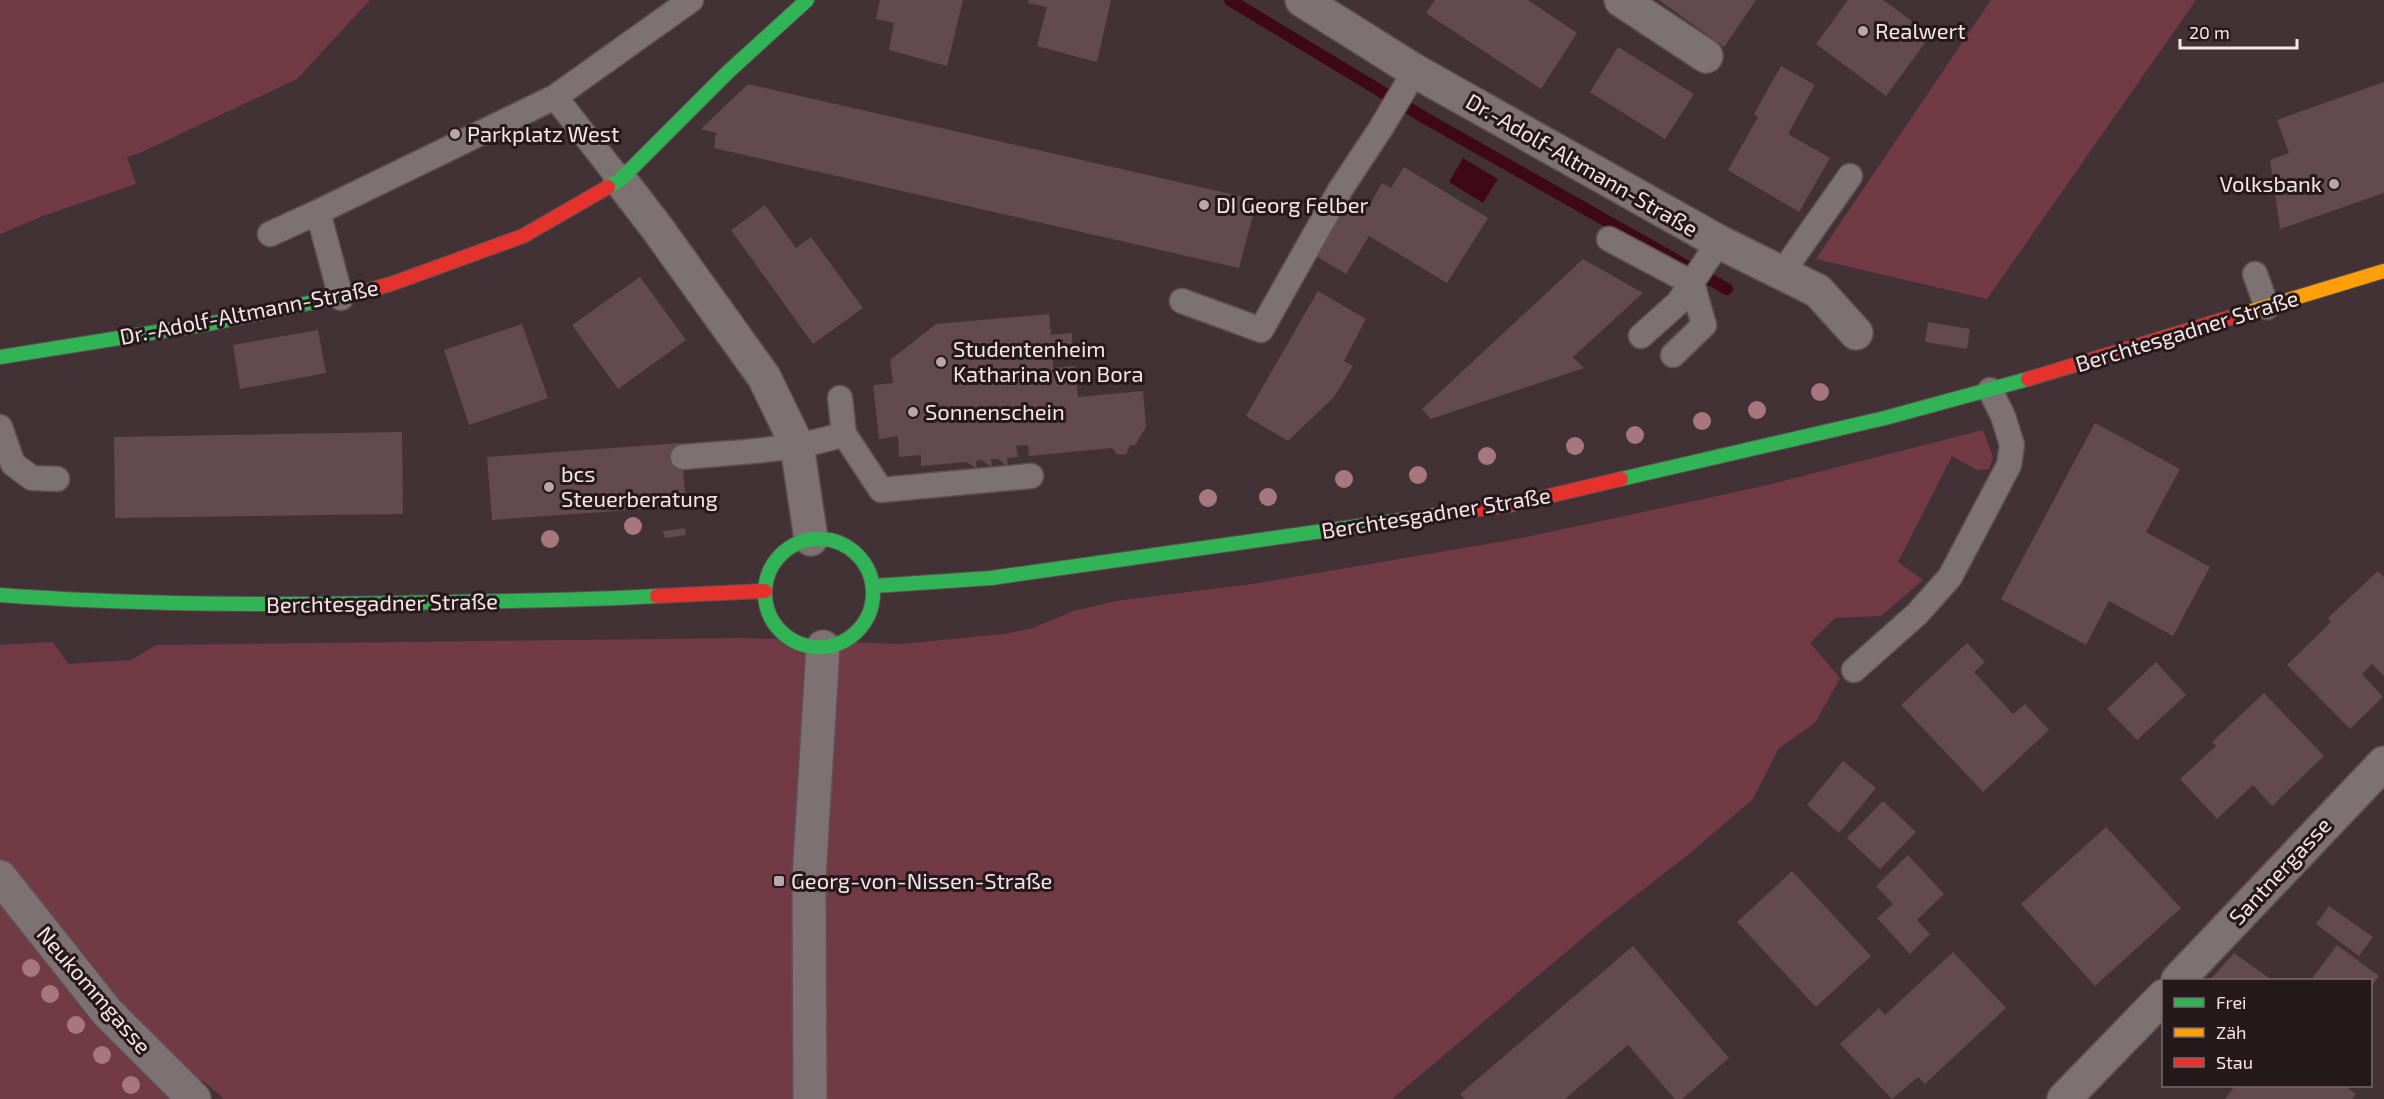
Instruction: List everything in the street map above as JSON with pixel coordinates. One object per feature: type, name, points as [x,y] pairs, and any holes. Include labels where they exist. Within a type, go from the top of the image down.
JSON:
[{"type":"main road","name":"Dr.-Adolf-Altmann-Straße","points":[[0,357],[213,323],[341,298],[391,284],[523,236],[620,180],[728,72],[807,0]]},
{"type":"main road","name":"Berchtesgadner Straße","points":[[873,586],[992,578],[1515,504],[1885,418],[1990,390],[2384,271]]},
{"type":"main road","points":[[811,539],[828,539],[845,544],[864,562],[873,586],[873,604],[866,620],[855,634],[840,643],[823,647],[805,645],[789,637],[775,625],[767,609],[765,591],[769,572],[779,556],[793,545],[811,539]]},
{"type":"main road","name":"Berchtesgadner Straße","points":[[0,595],[99,602],[233,605],[588,600],[765,591]]},
{"type":"street","name":"Dr.-Adolf-Altmann-Straße","points":[[1302,0],[1410,80],[1705,263],[1782,273],[1818,291],[1856,333]]},
{"type":"street","points":[[1621,0],[1706,56]]},
{"type":"street","points":[[620,180],[764,377],[798,445],[811,539]]},
{"type":"street","points":[[810,1099],[809,879],[823,647]]},
{"type":"street","name":"Santnergasse","points":[[2180,979],[2384,763]]},
{"type":"street","name":"Neukommgasse","points":[[0,877],[107,1012],[194,1099]]},
{"type":"street","points":[[2064,1099],[2162,997]]},
{"type":"lane","points":[[270,234],[555,97],[691,0]]},
{"type":"lane","points":[[1182,301],[1262,330],[1340,190],[1410,80]]},
{"type":"lane","points":[[555,97],[620,180]]},
{"type":"lane","points":[[1782,273],[1850,176]]},
{"type":"lane","points":[[318,212],[341,298]]},
{"type":"lane","points":[[1609,239],[1705,263]]},
{"type":"lane","points":[[1641,336],[1678,303],[1705,263]]},
{"type":"lane","points":[[1673,355],[1704,325],[1705,263]]},
{"type":"lane","points":[[2255,274],[2267,307]]},
{"type":"lane","points":[[1854,670],[1917,614],[1950,577],[2010,465],[2012,445],[1990,390]]},
{"type":"lane","points":[[840,398],[844,434],[881,490],[1031,476]]},
{"type":"lane","points":[[0,427],[13,464],[32,478],[57,479]]},
{"type":"lane","points":[[682,457],[798,445],[844,434]]},
{"type":"shaded area","points":[[0,0],[370,0],[297,79],[127,157],[136,184],[43,216],[0,234]]},
{"type":"shaded area","points":[[1991,0],[2196,0],[1987,299],[1816,259]]},
{"type":"shaded area","points":[[1463,158],[1498,179],[1483,203],[1449,182]]},
{"type":"shaded area","points":[[1983,430],[1993,457],[1989,469],[1977,470],[1952,456],[1898,562],[1923,580],[1881,616],[1835,618],[1810,643],[1840,678],[1815,723],[1779,748],[1753,799],[1689,854],[1604,920],[1392,1099],[224,1099],[202,1080],[192,1099],[0,1099],[0,645],[53,642],[68,664],[131,660],[156,645],[746,638],[900,644],[1004,634],[1033,628],[1073,611],[1116,601],[1252,584],[1522,538],[1759,487]]},
{"type":"building","points":[[880,0],[963,0],[947,66],[889,50],[894,23],[876,19]]},
{"type":"building","points":[[1029,0],[1111,0],[1097,62],[1037,46],[1047,7],[1028,3]]},
{"type":"building","points":[[1435,0],[1528,0],[1577,33],[1541,89],[1426,13]]},
{"type":"building","points":[[1659,0],[1756,0],[1724,47]]},
{"type":"building","points":[[1848,0],[1883,0],[1931,35],[1886,96],[1816,44]]},
{"type":"building","points":[[1618,47],[1694,94],[1665,139],[1590,92]]},
{"type":"building","points":[[1781,66],[1815,85],[1788,134],[1830,158],[1799,212],[1728,170],[1758,117],[1754,114]]},
{"type":"building","points":[[2384,82],[2384,193],[2280,229],[2270,160],[2289,153],[2277,120]]},
{"type":"building","points":[[748,84],[1257,200],[1239,268],[714,148],[716,133],[701,129]]},
{"type":"building","points":[[1404,167],[1488,218],[1447,283],[1369,236],[1346,274],[1311,253],[1345,194],[1368,208],[1382,183],[1391,188]]},
{"type":"building","points":[[765,205],[796,248],[811,237],[863,308],[813,344],[731,230]]},
{"type":"building","points":[[1583,259],[1643,293],[1573,357],[1584,368],[1431,419],[1422,409]]},
{"type":"building","points":[[640,277],[686,340],[618,389],[572,325]]},
{"type":"building","points":[[1318,291],[1366,319],[1344,361],[1353,366],[1334,397],[1288,441],[1246,416]]},
{"type":"building","points":[[1049,314],[1051,335],[1072,333],[1073,355],[1053,358],[1053,368],[1075,366],[1078,397],[1143,391],[1146,427],[1135,445],[1130,445],[1127,453],[1117,454],[1112,448],[1029,456],[1028,445],[1016,446],[1018,457],[1007,458],[1008,467],[998,459],[991,459],[992,468],[982,460],[976,461],[977,469],[967,462],[921,466],[921,455],[899,457],[898,436],[879,439],[873,385],[893,383],[890,360],[936,324]]},
{"type":"building","points":[[1928,322],[1970,329],[1967,349],[1925,342]]},
{"type":"building","points":[[522,324],[548,398],[469,425],[444,350]]},
{"type":"building","points":[[318,330],[326,373],[240,389],[233,345]]},
{"type":"building","points":[[2095,423],[2180,469],[2146,532],[2210,567],[2173,636],[2109,601],[2086,645],[2001,599]]},
{"type":"building","points":[[402,432],[403,514],[115,518],[114,437]]},
{"type":"building","points":[[681,443],[686,506],[492,520],[487,457]]},
{"type":"building","points":[[685,528],[686,535],[665,538],[663,531]]},
{"type":"building","points":[[2378,571],[2384,577],[2384,676],[2372,664],[2362,674],[2383,697],[2350,729],[2287,665],[2331,622],[2328,618]]},
{"type":"building","points":[[1967,643],[1985,662],[1974,672],[2013,714],[2025,704],[2049,730],[1983,792],[1901,705]]},
{"type":"building","points":[[2156,662],[2186,695],[2137,740],[2107,709]]},
{"type":"building","points":[[2264,693],[2324,756],[2272,806],[2253,785],[2217,819],[2180,779],[2216,746],[2212,742]]},
{"type":"building","points":[[1843,761],[1876,788],[1839,833],[1807,805]]},
{"type":"building","points":[[1883,801],[1916,832],[1880,869],[1847,838]]},
{"type":"building","points":[[2106,827],[2181,908],[2095,986],[2021,904]]},
{"type":"building","points":[[1908,855],[1944,894],[1917,920],[1930,934],[1910,954],[1877,918],[1893,904],[1876,886]]},
{"type":"building","points":[[1792,871],[1871,956],[1816,1007],[1737,922]]},
{"type":"building","points":[[2329,906],[2373,937],[2359,956],[2316,924]]},
{"type":"building","points":[[2337,945],[2379,976],[2372,985],[2372,979],[2312,979]]},
{"type":"building","points":[[1633,946],[1729,1058],[1682,1099],[1675,1099],[1628,1045],[1565,1099],[1465,1099],[1460,1094]]},
{"type":"building","points":[[1953,952],[2006,1008],[1925,1084],[1918,1077],[1892,1099],[1840,1044],[1879,1008],[1885,1015]]},
{"type":"building","points":[[2234,953],[2271,979],[2211,979]]},
{"type":"building","points":[[2234,1087],[2346,1087],[2356,1094],[2352,1099],[2225,1099]]},
{"type":"waterway","points":[[1230,0],[1425,118],[1727,289]]},
{"type":"traffic: fast","points":[[608,187],[620,180],[728,72],[807,0]]},
{"type":"traffic: fast","points":[[0,357],[213,323],[362,292]]},
{"type":"traffic: fast","points":[[1621,479],[1885,418],[2028,379]]},
{"type":"traffic: fast","points":[[874,586],[991,578],[1450,513]]},
{"type":"traffic: fast","points":[[819,539],[840,543],[857,555],[869,572],[873,593],[869,614],[857,631],[840,643],[819,647],[798,643],[781,631],[769,614],[765,593],[769,572],[781,555],[798,543],[819,539]]},
{"type":"traffic: fast","points":[[0,595],[101,601],[252,604],[530,601],[657,596]]},
{"type":"traffic: slow","points":[[2232,317],[2384,271]]},
{"type":"traffic: jam","points":[[362,292],[391,284],[523,236],[608,187]]},
{"type":"traffic: jam","points":[[2028,379],[2232,317]]},
{"type":"traffic: jam","points":[[1450,513],[1515,504],[1621,479]]},
{"type":"traffic: jam","points":[[657,596],[765,591]]},
{"type":"place","name":"Realwert","points":[[1863,31]]},
{"type":"place","name":"Parkplatz West","points":[[455,134]]},
{"type":"place","name":"Volksbank","points":[[2334,184]]},
{"type":"place","name":"DI Georg Felber","points":[[1204,205]]},
{"type":"place","name":"Studentenheim Katharina von Bora","points":[[941,362]]},
{"type":"place","name":"Sonnenschein","points":[[913,412]]},
{"type":"place","name":"bcs Steuerberatung","points":[[549,487]]},
{"type":"place","name":"Georg-von-Nissen-Straße","points":[[779,881]]}]
